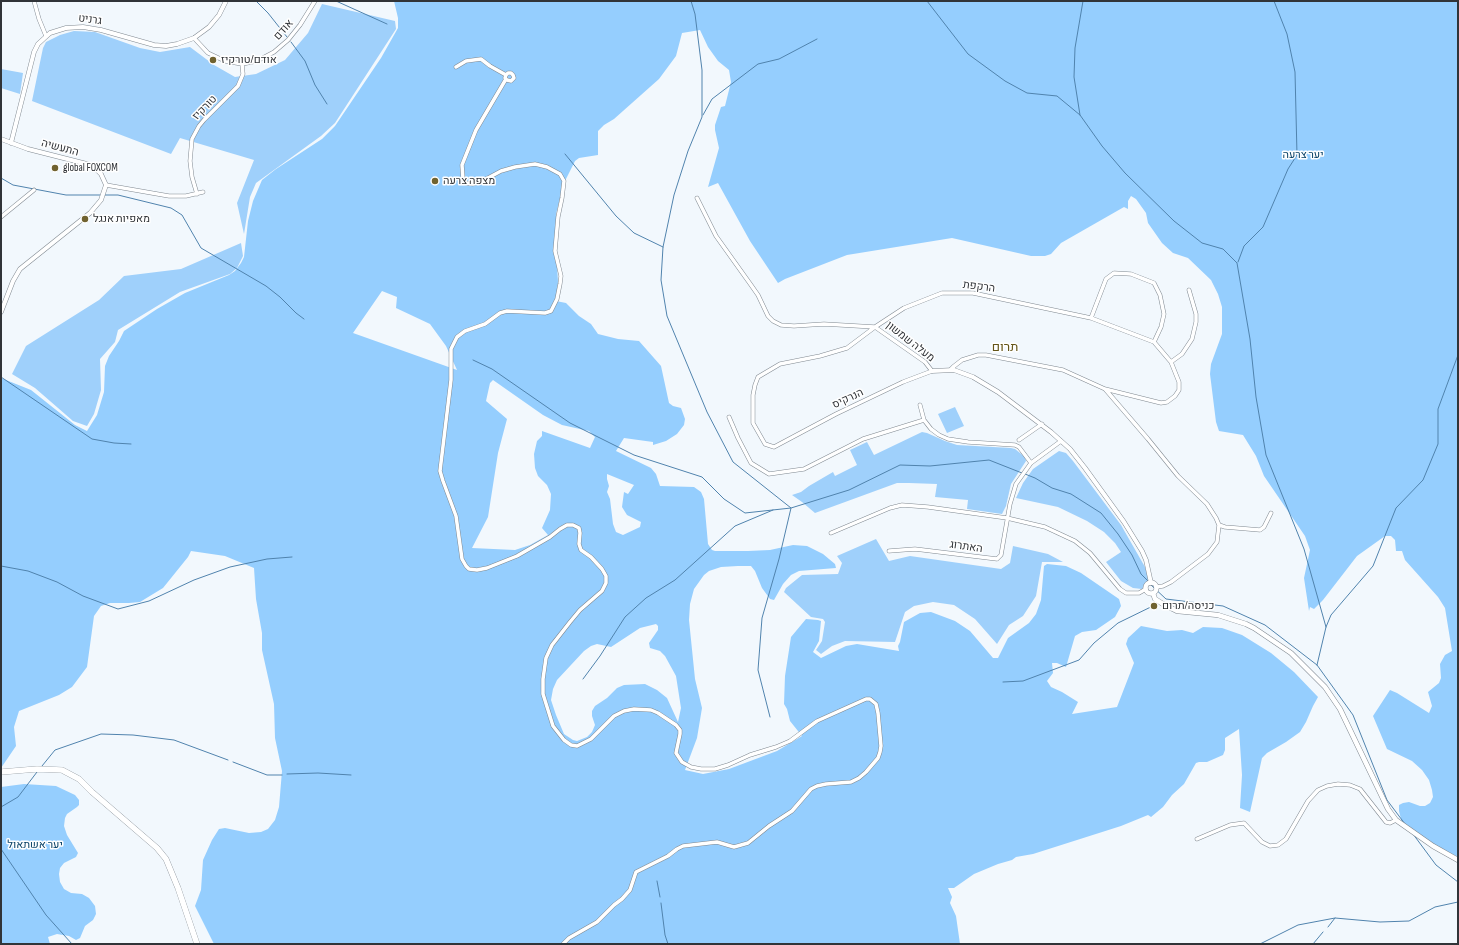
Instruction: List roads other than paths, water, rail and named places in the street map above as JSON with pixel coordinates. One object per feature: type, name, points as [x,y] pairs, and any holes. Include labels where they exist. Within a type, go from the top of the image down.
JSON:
[{"type":"highway","points":[[1,772],[38,769],[62,770],[79,779],[157,848],[166,860],[178,888],[197,944]]},
{"type":"main road","points":[[1153,593],[1156,590],[1156,587],[1151,583],[1147,585],[1146,589],[1148,593],[1153,593],[1158,601],[1167,607],[1177,611],[1218,615],[1246,624],[1292,653],[1324,687],[1340,709],[1388,809],[1396,820],[1433,846],[1458,860]]},
{"type":"street","points":[[11,143],[34,52],[38,44],[46,36],[34,1]]},
{"type":"street","name":"גרניט","points":[[46,36],[66,28],[83,27],[101,30],[147,44],[160,46],[177,44],[194,38],[209,27],[215,21],[226,1]]},
{"type":"street","name":"אודם","points":[[194,38],[203,49],[213,56],[230,63],[242,64],[257,61],[281,47],[300,25],[315,1]]},
{"type":"street","points":[[456,67],[466,61],[480,59],[506,77],[476,130],[462,165],[463,179],[466,183],[472,184],[501,171],[535,164],[547,167],[560,174],[564,181],[558,217],[555,251],[561,276],[557,299],[550,311],[545,313],[507,311],[500,313],[485,324],[465,331],[457,337],[451,349],[451,380],[440,471],[456,516],[462,559],[469,569],[477,570],[486,568],[511,559],[550,538],[567,526],[573,525],[578,528],[580,534],[579,544],[581,550],[591,557],[606,576],[606,583],[602,591],[570,622],[552,645],[546,658],[543,678],[543,694],[554,726],[564,740],[571,745],[577,746],[591,739],[614,716],[624,711],[634,709],[651,710],[676,725],[680,730],[676,753],[682,762],[701,770],[715,769],[728,765],[750,755],[783,744],[797,737],[817,721],[866,699],[876,704],[878,713],[881,746],[880,752],[878,758],[860,778],[851,782],[826,784],[811,789],[792,811],[769,826],[748,843],[734,847],[717,842],[683,846],[677,849],[668,856],[636,872],[630,890],[622,899],[614,904],[597,922],[572,936],[563,944]]},
{"type":"street","name":"טורקיז","points":[[197,194],[192,177],[190,161],[190,146],[192,139],[204,120],[238,86],[243,74],[242,64]]},
{"type":"street","name":"התעשיה","points":[[1,139],[87,164],[101,174],[106,185]]},
{"type":"street","points":[[1,312],[13,281],[20,269],[90,213],[101,200],[106,185],[169,196],[182,196],[203,192]]},
{"type":"street","points":[[1,217],[34,190]]},
{"type":"street","name":"מעלה שמשון","points":[[697,198],[724,249],[751,285],[768,316],[773,321],[782,325],[794,326],[824,324],[875,327],[925,362],[932,371],[962,371],[998,392],[1042,424],[1061,441],[1085,468],[1131,532],[1146,560],[1151,583]]},
{"type":"street","points":[[1091,318],[1106,279],[1114,273],[1130,274],[1154,283],[1160,295],[1164,314],[1161,327],[1154,342]]},
{"type":"street","points":[[1171,362],[1182,354],[1192,339],[1196,322],[1196,314],[1189,290]]},
{"type":"street","name":"הרקפת","points":[[774,447],[765,444],[753,423],[753,395],[758,377],[780,364],[820,356],[846,348],[904,308],[942,293],[972,293],[1091,318],[1154,342],[1171,362],[1179,382],[1179,390],[1175,396],[1168,402],[1162,403],[1105,389]]},
{"type":"street","points":[[952,370],[953,367],[962,360],[978,355],[986,355],[1063,370],[1105,389],[1178,476],[1206,504],[1219,525],[1217,542],[1208,554],[1171,582],[1163,586],[1156,587]]},
{"type":"street","name":"הנרקיס","points":[[774,447],[836,414],[903,382],[932,371]]},
{"type":"street","points":[[920,405],[924,420],[931,429],[948,439],[968,442],[1015,445],[1019,447],[1031,463]]},
{"type":"street","points":[[729,417],[751,463],[768,474],[804,468],[863,439],[924,420]]},
{"type":"street","points":[[1019,440],[1042,424]]},
{"type":"street","points":[[1008,518],[1016,484],[1031,463],[1061,441]]},
{"type":"street","points":[[831,533],[890,508],[902,505],[933,507],[1008,518],[1045,527],[1075,541],[1093,557],[1120,589],[1126,592],[1139,593],[1146,589]]},
{"type":"street","points":[[1219,525],[1225,527],[1260,530],[1264,527],[1271,513]]},
{"type":"street","name":"האתרוג","points":[[889,551],[915,549],[997,559],[1001,555],[1008,518]]},
{"type":"street","points":[[1196,839],[1230,825],[1244,823],[1262,842],[1270,846],[1278,845],[1286,839],[1308,801],[1318,790],[1327,786],[1338,784],[1350,784],[1360,789],[1386,822],[1390,823],[1396,820]]},
{"type":"waterway","points":[[256,1],[268,13],[287,37]]},
{"type":"waterway","points":[[336,1],[387,24]]},
{"type":"waterway","points":[[691,1],[695,14],[702,70],[702,117],[688,151],[674,195],[663,247],[661,280],[667,316],[707,412],[733,462],[791,508],[779,559],[762,618],[758,670],[770,717]]},
{"type":"waterway","points":[[927,1],[968,54],[1005,81],[1027,93],[1057,96],[1080,115],[1102,146],[1125,173],[1174,221],[1202,243],[1223,249],[1237,263],[1250,339],[1256,397],[1266,455],[1304,549],[1326,627]]},
{"type":"waterway","points":[[1080,115],[1074,77],[1075,48],[1083,1]]},
{"type":"waterway","points":[[1238,262],[1244,246],[1263,227],[1288,169],[1297,155],[1295,72],[1287,34],[1274,1]]},
{"type":"waterway","points":[[703,115],[712,99],[758,64],[779,59],[817,39]]},
{"type":"waterway","points":[[291,42],[305,61],[315,85],[327,104]]},
{"type":"waterway","points":[[565,154],[616,216],[634,233],[663,247]]},
{"type":"waterway","points":[[1,178],[13,185],[66,195],[101,195]]},
{"type":"waterway","points":[[104,195],[118,195],[171,208],[182,215],[201,248],[266,286],[304,319]]},
{"type":"waterway","points":[[1317,665],[1326,627],[1331,615],[1373,566],[1396,508],[1423,480],[1438,444],[1438,409],[1458,355]]},
{"type":"waterway","points":[[473,360],[492,369],[570,423],[634,455],[702,477],[724,499],[745,513],[791,508],[849,490],[900,465],[930,466],[989,460],[1022,473]]},
{"type":"waterway","points":[[1,377],[92,439],[131,444]]},
{"type":"waterway","points":[[1025,474],[1052,488],[1071,494],[1101,513],[1118,534],[1132,555],[1141,574],[1149,582]]},
{"type":"waterway","points":[[583,679],[625,617],[646,598],[675,580],[735,526],[773,510]]},
{"type":"waterway","points":[[1,566],[28,571],[57,582],[83,596],[118,609],[149,601],[194,580],[230,567],[267,559],[292,557]]},
{"type":"waterway","points":[[1151,585],[1166,599],[1223,606],[1265,625],[1317,665],[1353,715],[1387,800],[1405,824]]},
{"type":"waterway","points":[[1003,682],[1023,681],[1079,660],[1094,643],[1118,623],[1159,603]]},
{"type":"waterway","points":[[42,766],[55,750],[101,734],[133,735],[174,740],[228,760]]},
{"type":"waterway","points":[[233,762],[267,775],[282,775]]},
{"type":"waterway","points":[[1,807],[18,797],[37,772]]},
{"type":"waterway","points":[[287,774],[318,773],[351,775]]},
{"type":"waterway","points":[[1413,834],[1436,865],[1458,882]]},
{"type":"waterway","points":[[1,849],[46,915],[72,944]]},
{"type":"waterway","points":[[657,881],[660,897]]},
{"type":"waterway","points":[[1260,944],[1298,925],[1335,918],[1380,922],[1409,921],[1435,907],[1458,902]]},
{"type":"waterway","points":[[661,903],[665,935],[668,944]]},
{"type":"waterway","points":[[1328,927],[1335,918]]},
{"type":"waterway","points":[[1313,944],[1323,932]]},
{"type":"place","name":"אודם/טורקיז","points":[[213,60]]},
{"type":"place","name":"global FOXCOM","points":[[55,168]]},
{"type":"place","name":"מצפה צרעה","points":[[435,181]]},
{"type":"place","name":"מאפיות אנגל","points":[[85,219]]},
{"type":"place","name":"כניסה/תרום","points":[[1154,606]]},
{"type":"district","name":"תרום","points":[[1005,348]]},
{"type":"park label","name":"יער צרעה","points":[[1303,155]]},
{"type":"park label","name":"יער אשתאול","points":[[35,845]]}]
